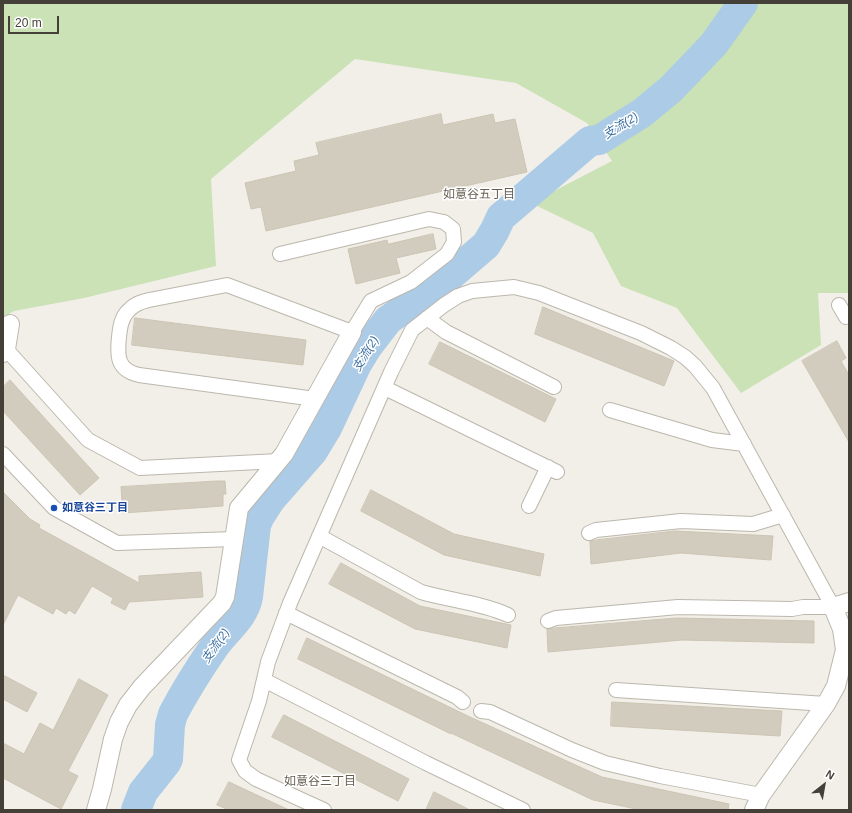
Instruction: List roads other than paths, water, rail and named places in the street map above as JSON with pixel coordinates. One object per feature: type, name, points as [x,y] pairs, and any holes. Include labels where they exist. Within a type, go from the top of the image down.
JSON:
[{"type":"street","points":[[96,810],[113,739],[119,722],[128,705],[142,687],[222,604],[225,598],[239,508],[279,461],[352,332],[372,301],[411,282],[447,254],[454,242],[453,229],[444,222],[429,220],[280,254]]},
{"type":"street","points":[[315,399],[131,373],[124,368],[117,352],[121,323],[127,312],[137,303],[227,285],[352,332]]},
{"type":"street","points":[[324,810],[256,779],[245,771],[242,766],[240,760],[259,701],[268,662],[286,613],[319,536],[391,372],[412,330],[450,300],[458,296],[472,291],[514,287],[540,293],[646,336],[671,348],[685,357],[708,380],[783,515],[841,605],[845,650],[836,686],[826,704],[757,803],[660,776],[605,763],[572,750],[490,712],[481,710]]},
{"type":"street","points":[[839,305],[846,317],[849,316]]},
{"type":"street","points":[[427,318],[446,332],[554,388]]},
{"type":"street","points":[[10,324],[4,351],[88,440],[140,468],[279,461]]},
{"type":"street","points":[[385,388],[553,469],[529,506]]},
{"type":"street","points":[[610,410],[712,440],[744,444]]},
{"type":"street","points":[[3,454],[54,508],[117,543],[234,539]]},
{"type":"street","points":[[589,533],[596,530],[681,521],[753,524],[783,515]]},
{"type":"street","points":[[319,536],[421,592],[436,597],[498,610],[508,615]]},
{"type":"street","points":[[548,621],[556,618],[678,607],[792,609],[841,605]]},
{"type":"street","points":[[286,613],[457,697],[463,702]]},
{"type":"street","points":[[264,680],[426,763],[523,810]]},
{"type":"street","points":[[616,690],[826,704]]},
{"type":"waterway","name":"支流(2)","points":[[136,810],[143,792],[168,759],[170,725],[173,714],[187,688],[208,655],[239,618],[246,604],[256,525],[260,516],[271,499],[313,451],[327,428],[357,364],[368,346],[388,320],[444,281],[486,245],[501,217],[590,141],[599,140],[642,113],[671,89],[714,44],[743,3]]},
{"type":"place","name":"如意谷三丁目","points":[[54,508]]},
{"type":"district","name":"如意谷五丁目","points":[[479,195]]},
{"type":"district","name":"如意谷三丁目","points":[[320,782]]}]
